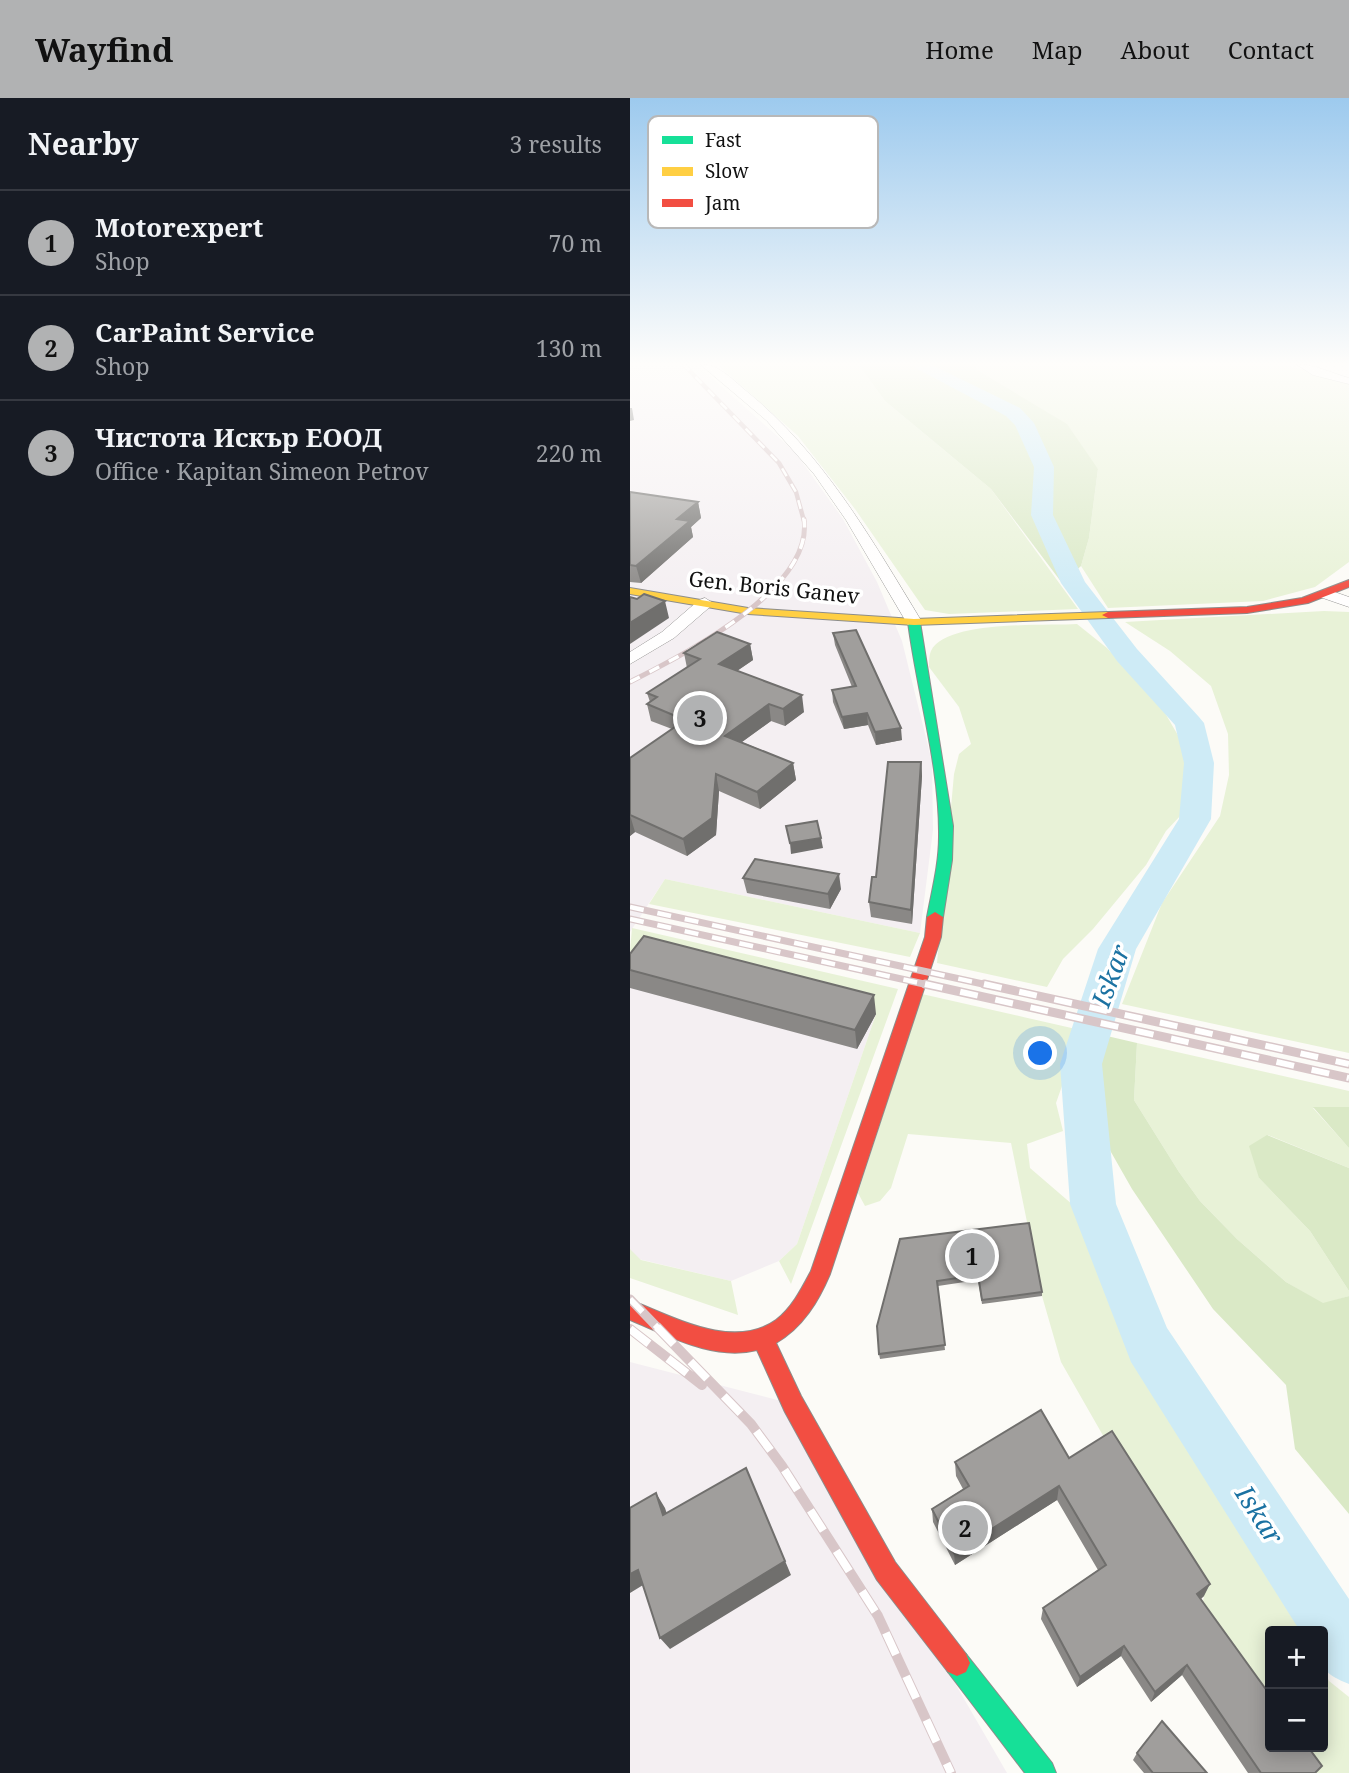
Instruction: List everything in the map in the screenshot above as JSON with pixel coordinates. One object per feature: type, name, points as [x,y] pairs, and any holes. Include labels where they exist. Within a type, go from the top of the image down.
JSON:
[{"type":"street","points":[[630,1310],[713,1341],[736,1343],[763,1338],[788,1325],[807,1303],[820,1274],[933,937],[946,829],[938,757],[919,671],[914,622],[851,518],[793,442]]},
{"type":"street","name":"Gen. Boris Ganev","points":[[630,591],[774,613],[914,622],[1279,606],[1326,594],[1349,583]]},
{"type":"street","points":[[1326,594],[1349,601]]},
{"type":"street","points":[[630,659],[668,635],[705,603]]},
{"type":"street","points":[[763,1338],[793,1404],[887,1571],[1042,1773]]},
{"type":"shaded area","points":[[630,442],[784,442],[795,452],[843,519],[877,582],[902,641],[932,762],[933,830],[920,933],[665,879],[630,932]]},
{"type":"shaded area","points":[[630,951],[876,1014],[797,1244],[779,1261],[731,1281],[630,1257]]},
{"type":"shaded area","points":[[630,1362],[793,1404],[1007,1773],[630,1773]]},
{"type":"green space","points":[[803,442],[935,442],[991,489],[1078,609],[949,614],[925,610],[855,509]]},
{"type":"green space","points":[[935,442],[1080,442],[1098,469],[1089,538],[1081,566],[1062,583],[991,489]]},
{"type":"green space","points":[[1065,442],[1349,442],[1349,562],[1315,587],[1263,601],[1108,608],[1081,566],[1089,538],[1098,469]]},
{"type":"green space","points":[[1324,611],[1349,612],[1349,1053],[1122,1004],[1162,903],[1220,816],[1229,775],[1228,734],[1211,686],[1170,651],[1125,622]]},
{"type":"green space","points":[[1077,624],[1107,648],[1161,706],[1187,751],[1182,814],[1166,831],[1146,865],[1093,929],[1063,959],[1047,987],[937,963],[954,774],[959,754],[971,744],[959,707],[929,667],[931,651],[940,641],[975,629]]},
{"type":"green space","points":[[665,879],[920,933],[910,957],[649,904]]},
{"type":"green space","points":[[632,928],[898,989],[791,1284],[779,1261],[797,1244],[876,1014],[630,951]]},
{"type":"green space","points":[[922,994],[1076,1029],[1076,1046],[1056,1103],[1063,1131],[1027,1144],[1030,1168],[1073,1205],[1126,1330],[1285,1588],[1304,1626],[1265,1626],[1265,1708],[1200,1617],[1204,1596],[1109,1446],[1061,1362],[1042,1296],[1011,1143],[908,1134],[891,1188],[880,1201],[865,1206],[858,1193]]},
{"type":"green space","points":[[1107,1036],[1137,1043],[1134,1100],[1200,1201],[1237,1239],[1286,1282],[1323,1303],[1349,1296],[1349,1514],[1295,1449],[1286,1385],[1213,1309],[1132,1189],[1103,1138],[1095,1098]]},
{"type":"green space","points":[[1137,1043],[1349,1091],[1349,1107],[1313,1108],[1349,1148],[1349,1168],[1268,1135],[1259,1178],[1310,1231],[1349,1291],[1349,1296],[1323,1304],[1286,1282],[1237,1239],[1200,1201],[1134,1100]]},
{"type":"green space","points":[[1313,1107],[1349,1107],[1349,1148],[1348,1147]]},
{"type":"green space","points":[[1267,1135],[1349,1168],[1349,1291],[1310,1231],[1259,1178],[1249,1146]]},
{"type":"green space","points":[[630,1249],[641,1260],[731,1281],[738,1315],[630,1278]]},
{"type":"green space","points":[[1328,1679],[1349,1697],[1349,1773],[1311,1773],[1296,1752],[1328,1752]]},
{"type":"building","points":[[630,492],[698,502],[677,519],[690,521],[636,566],[630,565]]},
{"type":"building","points":[[644,594],[665,601],[630,623],[630,597],[637,599]]},
{"type":"building","points":[[856,630],[901,728],[875,732],[867,713],[842,717],[832,690],[856,686],[833,633]]},
{"type":"building","points":[[717,632],[750,644],[719,664],[802,695],[783,709],[769,704],[725,736],[793,763],[757,792],[716,774],[712,818],[683,839],[630,815],[630,758],[685,720],[647,704],[657,697],[647,693],[700,659],[684,653]]},
{"type":"building","points":[[888,762],[921,762],[911,910],[869,902],[872,877],[876,877]]},
{"type":"building","points":[[817,821],[821,838],[790,843],[786,826]]},
{"type":"building","points":[[755,859],[839,874],[828,894],[743,878]]},
{"type":"building","points":[[644,936],[874,995],[855,1030],[630,970],[630,954]]},
{"type":"building","points":[[1029,1223],[1042,1292],[982,1300],[978,1275],[937,1281],[945,1345],[879,1354],[877,1326],[900,1239]]},
{"type":"building","points":[[1041,1410],[1069,1458],[1112,1431],[1210,1584],[1197,1594],[1265,1688],[1265,1752],[1312,1752],[1322,1766],[1315,1773],[1261,1773],[1187,1665],[1155,1692],[1124,1646],[1080,1677],[1043,1608],[1106,1565],[1059,1486],[954,1553],[932,1509],[969,1486],[955,1462]]},
{"type":"building","points":[[746,1468],[785,1561],[660,1638],[638,1570],[630,1574],[630,1508],[656,1493],[663,1515]]},
{"type":"building","points":[[1162,1721],[1207,1773],[1153,1773],[1137,1753]]},
{"type":"waterway","name":"Iskar","points":[[1033,442],[1044,467],[1042,515],[1073,583],[1127,655],[1189,723],[1199,763],[1195,819],[1117,949],[1081,1064],[1093,1204],[1149,1345],[1349,1653]]},
{"type":"railway","points":[[759,442],[779,463],[796,492],[804,521]]},
{"type":"railway","points":[[630,682],[711,637],[767,595],[788,571],[802,545],[804,521]]},
{"type":"railway","points":[[630,907],[992,986]]},
{"type":"railway","points":[[630,919],[933,986]]},
{"type":"railway","points":[[925,984],[1349,1078]]},
{"type":"railway","points":[[984,984],[1349,1064]]},
{"type":"railway","points":[[630,1299],[658,1328]]},
{"type":"railway","points":[[657,1327],[751,1424],[782,1466],[878,1616],[951,1773]]},
{"type":"railway","points":[[630,1329],[702,1385]]},
{"type":"traffic: fast","points":[[914,622],[946,826],[935,917]]},
{"type":"traffic: fast","points":[[957,1663],[1042,1773]]},
{"type":"traffic: slow","points":[[630,591],[748,611],[914,622],[1108,615]]},
{"type":"traffic: jam","points":[[1108,615],[1247,610],[1304,601],[1349,583]]},
{"type":"traffic: jam","points":[[630,1310],[707,1338],[747,1342],[766,1337],[783,1327],[800,1309],[820,1274],[933,937],[935,917]]},
{"type":"traffic: jam","points":[[763,1338],[793,1404],[886,1571],[957,1663]]},
{"type":"place","name":"Чистота Искър ЕООД","points":[[700,718]]},
{"type":"place","name":"Motorexpert","points":[[972,1256]]},
{"type":"place","name":"CarPaint Service","points":[[965,1528]]}]
